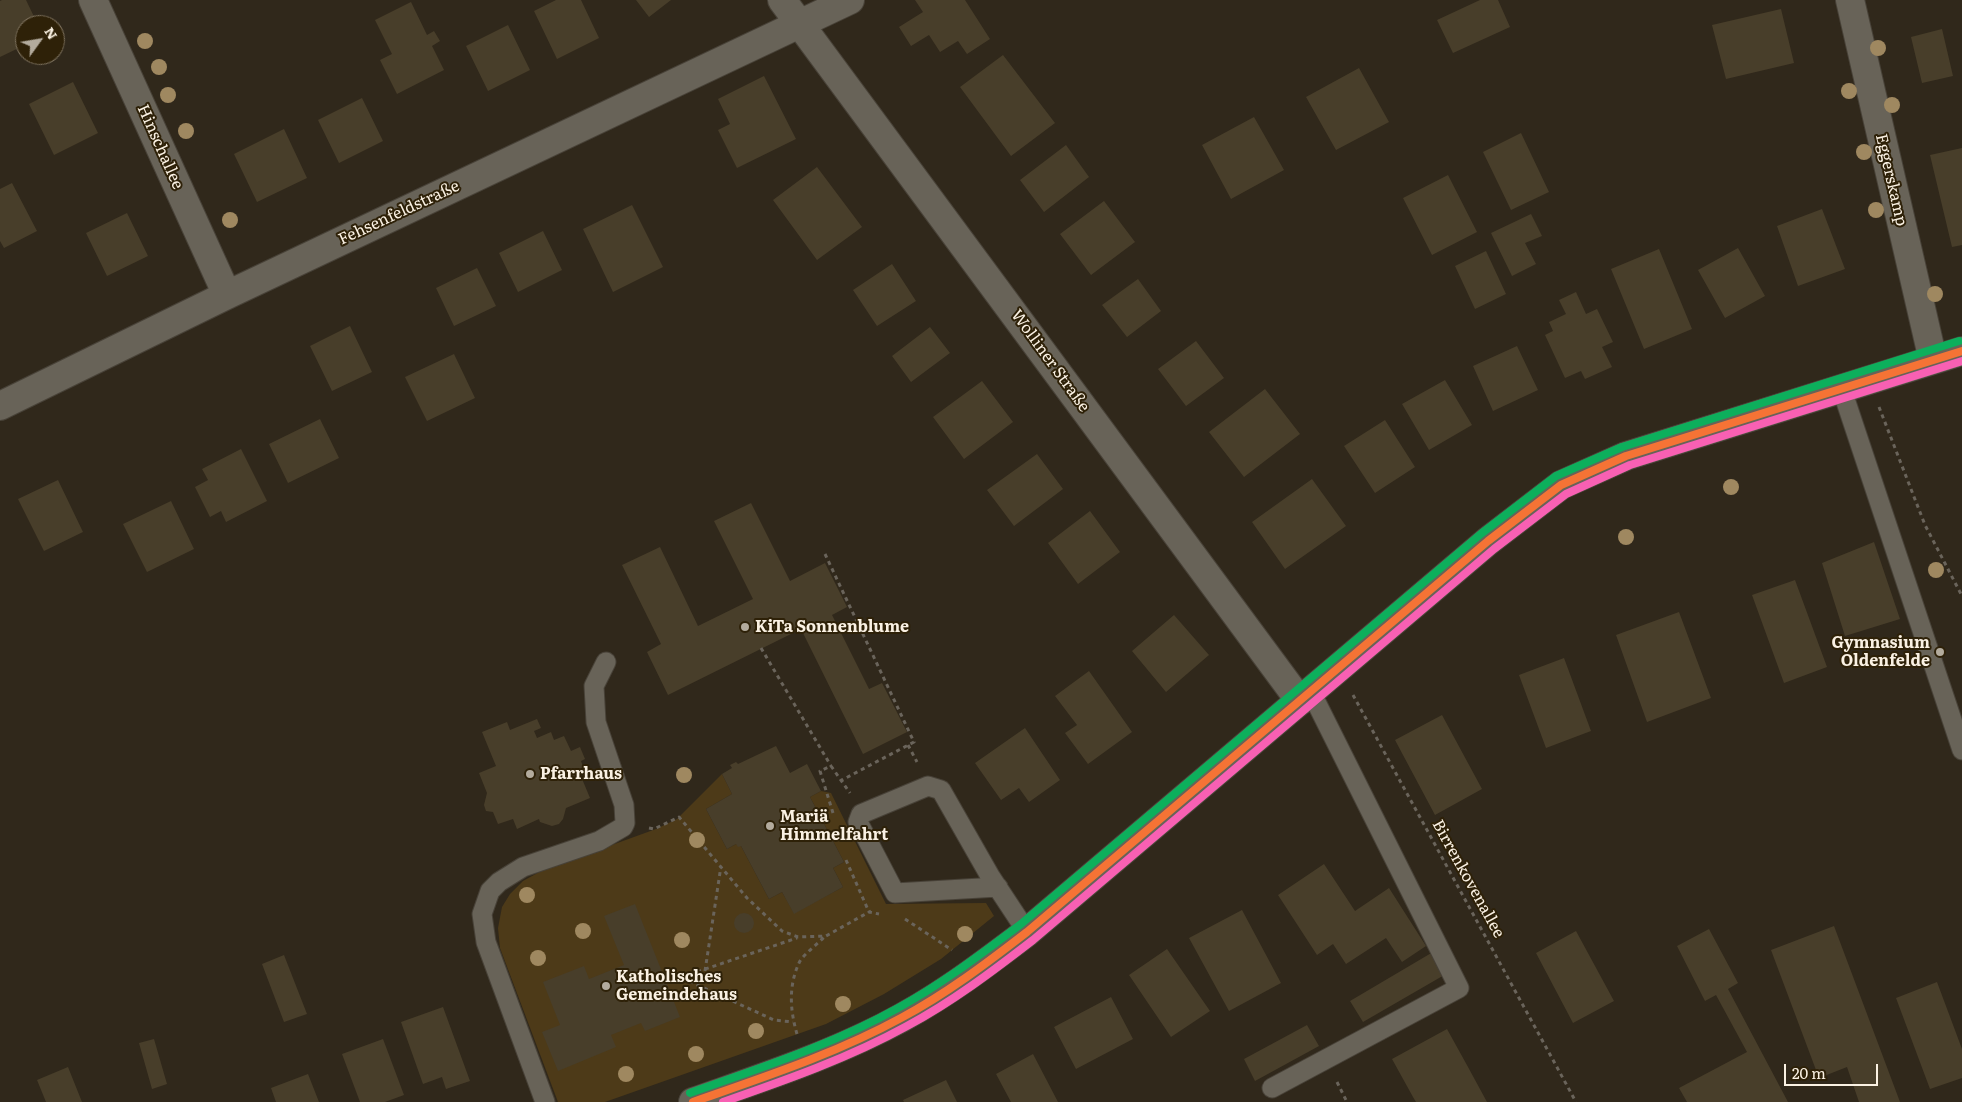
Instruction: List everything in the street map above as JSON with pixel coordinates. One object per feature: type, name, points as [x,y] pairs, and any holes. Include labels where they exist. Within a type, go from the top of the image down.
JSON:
[{"type":"street","name":"Hinschallee","points":[[93,0],[228,295]]},
{"type":"street","name":"Wolliner Straße","points":[[782,0],[1305,696]]},
{"type":"street","points":[[799,23],[850,0]]},
{"type":"street","name":"Eggerskamp","points":[[1850,0],[1933,360]]},
{"type":"street","name":"Fehsenfeldstraße","points":[[0,406],[228,295],[799,23]]},
{"type":"street","points":[[693,1102],[806,1062],[886,1026],[944,993],[979,969],[1027,932],[1488,541],[1562,484],[1626,456],[1962,351]]},
{"type":"lane","points":[[1842,390],[1962,750]]},
{"type":"lane","points":[[545,1102],[486,942],[482,914],[490,891],[498,882],[523,867],[599,841],[624,828],[624,805],[596,722],[594,686],[606,662]]},
{"type":"lane","points":[[1272,1088],[1459,988],[1305,696]]},
{"type":"lane","points":[[998,887],[896,893],[858,822],[861,814],[928,786],[941,790],[1027,932]]},
{"type":"path","points":[[1868,381],[1925,524],[1962,596]]},
{"type":"path","points":[[825,554],[914,742],[842,780]]},
{"type":"path","points":[[761,648],[831,766]]},
{"type":"path","name":"Birrenkovenallee","points":[[1338,668],[1576,1102]]},
{"type":"path","points":[[625,823],[654,829],[678,817],[721,865],[747,898],[782,931],[798,937]]},
{"type":"path","points":[[705,970],[721,865]]},
{"type":"path","points":[[806,1062],[793,1022],[790,993],[801,961],[826,936],[869,912],[888,916]]},
{"type":"path","points":[[897,918],[906,919],[979,969]]},
{"type":"path","points":[[667,982],[798,937],[826,936]]},
{"type":"path","points":[[681,978],[774,1020],[793,1022]]},
{"type":"shaded area","points":[[722,774],[732,794],[706,809],[727,849],[736,844],[741,846],[769,899],[782,892],[794,913],[843,887],[833,868],[844,862],[810,797],[821,791],[831,793],[886,904],[986,903],[994,916],[941,959],[884,994],[826,1024],[605,1102],[558,1102],[500,948],[498,928],[502,907],[510,894],[523,881],[543,870],[656,829],[677,819]]},
{"type":"building","points":[[26,0],[33,15],[15,15],[15,50],[0,57],[0,1]]},
{"type":"building","points":[[556,0],[581,0],[599,38],[557,59],[534,11]]},
{"type":"building","points":[[636,0],[671,0],[649,17]]},
{"type":"building","points":[[915,0],[965,0],[990,39],[967,54],[958,41],[940,52],[929,35],[911,46],[899,27],[923,12]]},
{"type":"building","points":[[1480,0],[1498,0],[1510,27],[1453,53],[1437,20]]},
{"type":"building","points":[[411,2],[427,35],[434,31],[440,41],[432,46],[444,70],[397,94],[380,60],[392,54],[375,20]]},
{"type":"building","points":[[1781,9],[1794,63],[1726,79],[1712,25]]},
{"type":"building","points":[[508,25],[530,70],[488,91],[466,46]]},
{"type":"building","points":[[1942,29],[1953,76],[1922,83],[1911,37]]},
{"type":"building","points":[[1003,55],[1055,123],[1011,156],[960,87]]},
{"type":"building","points":[[1359,68],[1389,122],[1336,150],[1306,97]]},
{"type":"building","points":[[764,76],[796,139],[737,168],[718,130],[730,124],[718,99]]},
{"type":"building","points":[[73,82],[98,133],[54,155],[29,104]]},
{"type":"building","points":[[362,98],[383,141],[339,163],[318,120]]},
{"type":"building","points":[[1254,117],[1284,170],[1231,199],[1202,145]]},
{"type":"building","points":[[284,129],[307,178],[257,202],[234,154]]},
{"type":"building","points":[[1521,133],[1549,192],[1511,210],[1483,152]]},
{"type":"building","points":[[1066,145],[1089,177],[1044,212],[1020,180]]},
{"type":"building","points":[[1962,148],[1962,245],[1952,247],[1930,155]]},
{"type":"building","points":[[817,167],[862,227],[817,260],[773,200]]},
{"type":"building","points":[[1448,175],[1477,232],[1432,255],[1403,198]]},
{"type":"building","points":[[12,183],[37,231],[4,248],[0,241],[0,189]]},
{"type":"building","points":[[1104,201],[1135,242],[1091,275],[1060,234]]},
{"type":"building","points":[[632,205],[663,267],[613,292],[583,229]]},
{"type":"building","points":[[1822,209],[1845,269],[1798,286],[1777,226]]},
{"type":"building","points":[[127,213],[148,256],[107,276],[86,233]]},
{"type":"building","points":[[1531,214],[1542,236],[1525,243],[1536,264],[1512,276],[1491,233]]},
{"type":"building","points":[[543,231],[562,270],[518,292],[499,253]]},
{"type":"building","points":[[1738,248],[1765,296],[1725,318],[1698,270]]},
{"type":"building","points":[[1659,249],[1692,329],[1644,349],[1611,269]]},
{"type":"building","points":[[1486,251],[1506,294],[1475,309],[1455,266]]},
{"type":"building","points":[[892,264],[916,301],[877,326],[853,290]]},
{"type":"building","points":[[477,268],[496,306],[454,326],[436,288]]},
{"type":"building","points":[[1138,279],[1161,311],[1127,337],[1102,305]]},
{"type":"building","points":[[1576,292],[1586,314],[1597,309],[1613,342],[1602,347],[1612,367],[1585,379],[1581,371],[1565,378],[1545,335],[1553,331],[1549,322],[1566,314],[1559,300]]},
{"type":"building","points":[[350,326],[372,372],[332,391],[310,346]]},
{"type":"building","points":[[930,327],[950,353],[911,382],[892,356]]},
{"type":"building","points":[[1196,341],[1224,378],[1186,406],[1158,369]]},
{"type":"building","points":[[1517,346],[1538,390],[1493,411],[1473,366]]},
{"type":"building","points":[[454,354],[475,398],[427,421],[405,377]]},
{"type":"building","points":[[1445,380],[1472,425],[1429,450],[1402,404]]},
{"type":"building","points":[[982,381],[1013,422],[964,459],[933,417]]},
{"type":"building","points":[[1265,389],[1300,434],[1244,477],[1209,432]]},
{"type":"building","points":[[320,419],[339,458],[288,483],[269,444]]},
{"type":"building","points":[[1385,420],[1415,467],[1375,493],[1344,446]]},
{"type":"building","points":[[241,449],[267,501],[226,522],[221,511],[210,517],[195,487],[208,480],[202,469]]},
{"type":"building","points":[[1037,454],[1063,489],[1014,526],[987,490]]},
{"type":"building","points":[[1312,479],[1346,526],[1285,569],[1252,522]]},
{"type":"building","points":[[58,480],[83,532],[44,551],[18,499]]},
{"type":"building","points":[[171,501],[194,549],[147,572],[123,524]]},
{"type":"building","name":"KiTa Sonnenblume","points":[[751,503],[790,581],[825,563],[847,607],[832,615],[869,689],[882,683],[907,732],[863,754],[801,629],[668,695],[647,652],[661,644],[622,565],[660,547],[698,626],[753,599],[714,521]]},
{"type":"building","points":[[1090,511],[1120,552],[1078,584],[1048,543]]},
{"type":"building","points":[[1874,542],[1900,619],[1845,636],[1822,563]]},
{"type":"building","points":[[1795,580],[1827,667],[1784,683],[1752,595]]},
{"type":"building","points":[[1679,612],[1711,698],[1647,722],[1616,635]]},
{"type":"building","points":[[1174,615],[1209,655],[1166,692],[1132,651]]},
{"type":"building","points":[[1564,658],[1591,731],[1546,748],[1519,675]]},
{"type":"building","points":[[1089,671],[1132,732],[1088,764],[1065,733],[1077,725],[1055,696]]},
{"type":"building","points":[[1442,715],[1482,789],[1435,815],[1395,740]]},
{"type":"building","name":"Pfarrhaus","points":[[537,719],[541,728],[534,731],[537,738],[551,732],[554,740],[564,736],[571,751],[580,747],[585,759],[581,761],[585,772],[580,774],[590,798],[566,808],[563,819],[559,824],[552,826],[540,822],[539,819],[517,829],[513,819],[498,824],[493,812],[486,811],[484,805],[487,793],[479,773],[496,766],[482,732],[507,722],[510,730]]},
{"type":"building","points":[[1025,728],[1060,780],[1029,802],[1019,788],[1001,800],[975,763]]},
{"type":"building","name":"Mariä Himmelfahrt","points":[[776,746],[790,773],[807,764],[821,791],[810,797],[844,862],[833,868],[843,887],[794,914],[782,892],[769,899],[741,846],[738,847],[736,844],[727,849],[706,809],[732,794],[722,774],[732,768],[730,765],[736,762],[738,764]]},
{"type":"building","points":[[1324,864],[1355,911],[1389,888],[1426,946],[1402,962],[1386,938],[1346,964],[1333,944],[1317,955],[1278,895]]},
{"type":"building","name":"Katholisches Gemeindehaus","points":[[635,904],[680,1017],[645,1031],[641,1023],[611,1035],[616,1047],[558,1071],[542,1032],[560,1025],[543,982],[584,966],[589,979],[624,965],[604,916]]},
{"type":"building","points":[[1242,910],[1281,983],[1229,1011],[1189,938]]},
{"type":"building","points":[[744,913],[751,916],[754,923],[751,930],[744,933],[737,930],[734,923],[737,916]]},
{"type":"building","points":[[1834,926],[1900,1102],[1859,1102],[1847,1067],[1819,1078],[1771,950]]},
{"type":"building","points":[[1709,929],[1738,983],[1728,989],[1788,1102],[1687,1102],[1679,1088],[1747,1052],[1716,995],[1705,1001],[1677,946]]},
{"type":"building","points":[[1576,931],[1614,1001],[1573,1023],[1536,953]]},
{"type":"building","points":[[1167,949],[1210,1011],[1171,1037],[1129,975]]},
{"type":"building","points":[[1433,952],[1446,974],[1363,1022],[1350,1001]]},
{"type":"building","points":[[284,955],[307,1014],[284,1022],[262,964]]},
{"type":"building","points":[[1937,982],[1962,1049],[1962,1078],[1930,1089],[1896,998]]},
{"type":"building","points":[[1111,997],[1133,1039],[1076,1069],[1054,1027]]},
{"type":"building","points":[[443,1007],[470,1081],[446,1089],[442,1077],[423,1084],[401,1022]]},
{"type":"building","points":[[1307,1025],[1319,1046],[1255,1081],[1244,1059]]},
{"type":"building","points":[[1447,1029],[1487,1102],[1416,1102],[1392,1059]]},
{"type":"building","points":[[154,1039],[167,1084],[152,1089],[139,1043]]},
{"type":"building","points":[[383,1039],[404,1095],[385,1102],[360,1102],[342,1054]]},
{"type":"building","points":[[1033,1054],[1058,1102],[1011,1102],[996,1074]]},
{"type":"building","points":[[68,1067],[82,1102],[46,1102],[37,1080]]},
{"type":"building","points":[[308,1074],[319,1102],[276,1102],[271,1088]]},
{"type":"building","points":[[946,1080],[957,1102],[904,1102],[903,1100]]},
{"type":"transit line","points":[[690,1093],[822,1045],[914,999],[961,968],[1021,924],[1482,533],[1556,476],[1622,447],[1959,341]]},
{"type":"transit line","points":[[693,1102],[851,1043],[918,1009],[966,978],[1027,932],[1488,541],[1561,485],[1626,456],[1962,351]]},
{"type":"transit line","points":[[723,1102],[817,1068],[885,1038],[924,1017],[987,975],[1033,940],[1494,549],[1566,494],[1630,465],[1962,361]]},
{"type":"place","name":"KiTa Sonnenblume","points":[[745,627]]},
{"type":"place","name":"Gymnasium Oldenfelde","points":[[1940,652]]},
{"type":"place","name":"Pfarrhaus","points":[[530,774]]},
{"type":"place","name":"Mariä Himmelfahrt","points":[[770,826]]},
{"type":"place","name":"Katholisches Gemeindehaus","points":[[606,986]]}]
